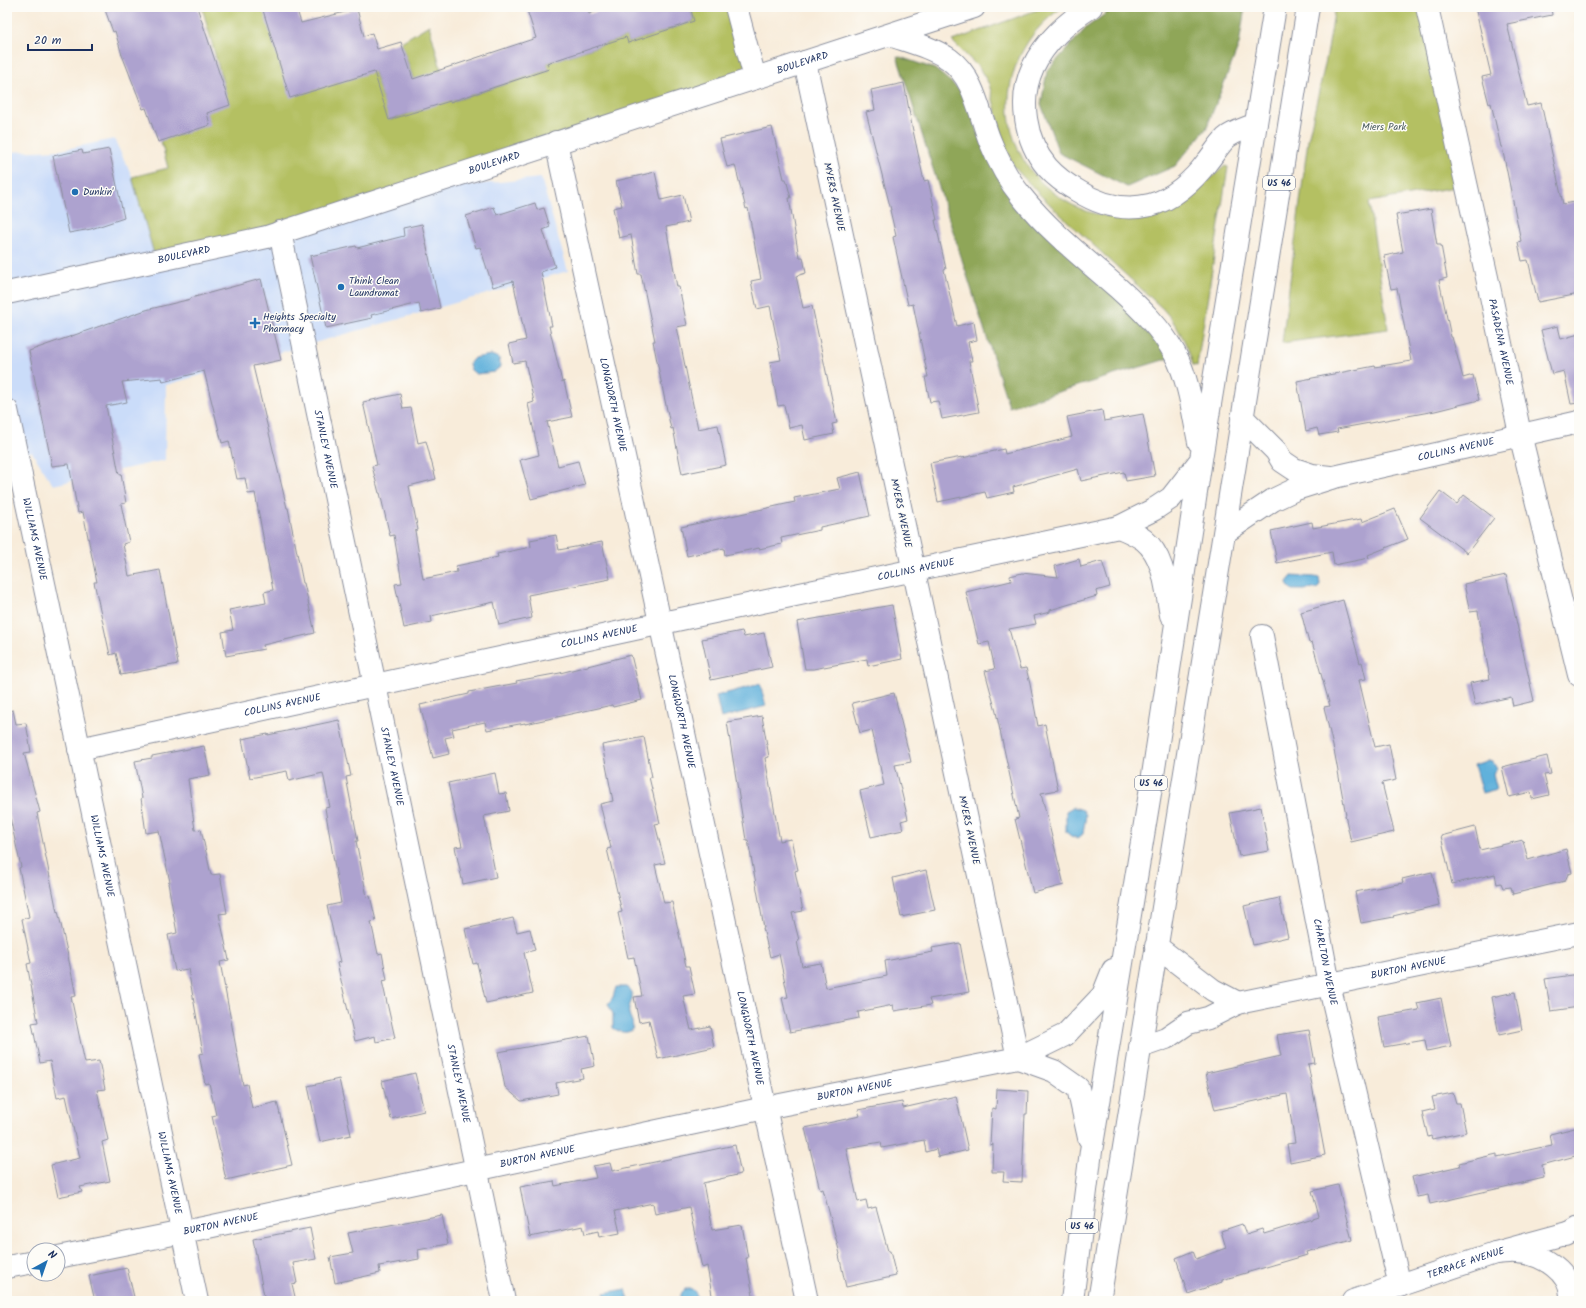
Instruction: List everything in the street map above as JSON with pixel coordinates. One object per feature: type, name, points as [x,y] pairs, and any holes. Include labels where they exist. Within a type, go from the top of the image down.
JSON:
[{"type":"main road","points":[[736,7],[755,78]]},
{"type":"main road","name":"BOULEVARD","points":[[7,293],[260,238],[974,7]]},
{"type":"main road","points":[[1091,7],[1060,31],[1045,48],[1032,68],[1027,87],[1025,108],[1028,129],[1036,150],[1048,167],[1064,183],[1090,198],[1110,205],[1130,209],[1152,205],[1168,197],[1188,183],[1205,166],[1226,138],[1256,124]]},
{"type":"main road","name":"US 46","points":[[1072,1301],[1092,1151],[1127,936],[1201,457],[1274,7]]},
{"type":"main road","name":"US 46","points":[[1099,1301],[1308,7]]},
{"type":"main road","name":"PASADENA AVENUE","points":[[1427,7],[1520,434],[1579,675]]},
{"type":"main road","points":[[890,35],[934,50],[950,60],[962,72],[971,88],[990,141],[1002,168],[1022,197],[1051,228],[1133,302],[1162,333],[1176,356],[1186,384],[1201,457]]},
{"type":"main road","name":"MYERS AVENUE","points":[[805,62],[1018,1058]]},
{"type":"main road","name":"LONGWORTH AVENUE","points":[[556,142],[807,1301]]},
{"type":"main road","name":"STANLEY AVENUE","points":[[280,232],[504,1301]]},
{"type":"main road","name":"WILLIAMS AVENUE","points":[[7,410],[197,1301]]},
{"type":"main road","points":[[1242,417],[1276,451],[1282,461],[1294,469],[1312,475],[1334,477]]},
{"type":"main road","name":"COLLINS AVENUE","points":[[1334,477],[1520,434],[1579,422]]},
{"type":"main road","name":"COLLINS AVENUE","points":[[79,750],[660,623],[1119,527],[1153,510],[1171,498],[1201,457]]},
{"type":"main road","points":[[1224,534],[1273,500],[1296,489],[1334,477]]},
{"type":"main road","points":[[1119,527],[1133,533],[1145,541],[1155,554],[1162,568],[1174,630]]},
{"type":"main road","name":"CHARLTON AVENUE","points":[[1262,636],[1330,984],[1400,1286]]},
{"type":"main road","name":"BURTON AVENUE","points":[[1140,1047],[1166,1038],[1188,1023],[1208,1018],[1238,1003],[1579,933]]},
{"type":"main road","name":"BURTON AVENUE","points":[[66,1255],[765,1108],[1018,1058],[1066,1035],[1103,995],[1127,936]]},
{"type":"main road","points":[[1156,946],[1213,990],[1238,1003]]},
{"type":"main road","points":[[1018,1058],[1054,1071],[1078,1088],[1092,1151]]},
{"type":"main road","name":"TERRACE AVENUE","points":[[1353,1301],[1494,1254],[1575,1230]]},
{"type":"main road","points":[[1494,1254],[1516,1252],[1532,1254],[1547,1261],[1558,1269],[1565,1278],[1570,1288],[1571,1301]]},
{"type":"main road","points":[[7,1267],[26,1263]]},
{"type":"shaded area","points":[[114,139],[151,215],[541,178],[568,271],[166,385],[165,460],[53,485],[32,452],[7,457],[7,152],[61,150]]},
{"type":"green space","points":[[202,7],[262,7],[374,72],[390,120],[423,109],[401,42],[429,25],[450,102],[549,70],[547,63],[626,37],[628,43],[694,21],[690,7],[736,7],[755,78],[156,261],[132,177],[168,168],[157,126],[226,94]]},
{"type":"green space","points":[[1045,7],[1063,7],[1040,26],[1024,49],[1013,74],[1009,100],[1011,127],[1020,153],[1035,176],[1058,196],[1072,205],[1095,214],[1120,217],[1145,210],[1195,191],[1225,166],[1228,167],[1197,366],[1193,365],[1188,349],[1181,335],[1163,309],[1065,219],[1014,167],[1004,143],[989,84],[979,68],[952,41]]},
{"type":"green space","points":[[1115,7],[1245,7],[1239,45],[1206,129],[1175,166],[1127,187],[1059,153],[1041,104],[1047,71],[1087,27]]},
{"type":"green space","name":"Miers Park","points":[[1335,7],[1432,7],[1467,185],[1369,202],[1388,329],[1282,343],[1308,140],[1327,55]]},
{"type":"green space","points":[[897,56],[935,69],[959,89],[968,103],[984,149],[1170,358],[1009,407]]},
{"type":"water","points":[[491,355],[499,358],[500,367],[494,372],[476,374],[471,370],[469,364],[474,358]]},
{"type":"water","points":[[1292,576],[1319,578],[1319,587],[1316,589],[1292,590],[1288,586],[1287,582]]},
{"type":"water","points":[[760,684],[766,706],[721,718],[716,696]]},
{"type":"water","points":[[1489,760],[1493,762],[1497,769],[1493,774],[1497,789],[1482,793],[1474,765]]},
{"type":"water","points":[[1073,807],[1083,810],[1086,815],[1083,834],[1078,838],[1071,836],[1066,832],[1066,811]]},
{"type":"water","points":[[616,987],[626,987],[630,990],[632,995],[629,1006],[629,1014],[633,1027],[632,1030],[627,1032],[613,1028],[613,1014],[608,1004],[613,997]]},
{"type":"water","points":[[626,1289],[629,1301],[606,1301],[604,1293]]},
{"type":"water","points":[[685,1289],[692,1289],[696,1293],[698,1301],[681,1301],[681,1294]]},
{"type":"building","points":[[104,7],[197,7],[230,105],[207,113],[210,125],[158,142],[146,108],[143,109],[122,55],[115,31],[113,32]]},
{"type":"building","points":[[262,7],[296,7],[301,23],[357,9],[364,36],[372,33],[377,49],[401,42],[413,79],[536,38],[526,7],[588,7],[589,14],[610,7],[690,7],[694,21],[628,43],[626,37],[547,63],[549,69],[450,102],[389,120],[374,72],[290,98]]},
{"type":"building","points":[[1475,7],[1551,7],[1552,15],[1507,24],[1527,106],[1541,103],[1563,204],[1579,201],[1579,294],[1538,302],[1528,260],[1522,261],[1518,242],[1521,241],[1502,147],[1491,103],[1489,104],[1482,77],[1491,75]]},
{"type":"building","points":[[904,83],[924,181],[928,180],[937,220],[935,220],[946,269],[944,270],[957,326],[974,322],[977,340],[968,342],[972,361],[969,361],[979,412],[942,419],[938,401],[930,402],[925,377],[928,377],[913,304],[908,305],[893,237],[896,236],[891,210],[866,112],[875,110],[871,90]]},
{"type":"building","points":[[772,127],[784,179],[786,179],[791,198],[789,198],[799,257],[803,257],[806,273],[796,276],[803,308],[812,306],[837,423],[832,424],[834,434],[805,440],[802,425],[789,428],[784,405],[778,406],[770,362],[781,360],[770,306],[757,309],[751,281],[761,279],[748,208],[746,209],[735,165],[727,167],[720,139]]},
{"type":"building","points":[[109,149],[124,218],[91,229],[69,233],[53,156],[82,150],[83,154]]},
{"type":"building","points":[[655,172],[661,200],[683,195],[689,222],[666,227],[677,287],[679,287],[687,325],[677,327],[698,429],[718,425],[726,465],[682,474],[673,428],[671,429],[663,391],[653,341],[655,341],[641,274],[638,274],[631,235],[619,238],[613,208],[622,206],[616,181]]},
{"type":"building","points":[[535,203],[537,210],[544,208],[550,227],[543,230],[555,267],[541,272],[552,326],[549,326],[572,417],[547,422],[558,466],[578,461],[585,485],[531,499],[520,460],[539,455],[528,404],[534,402],[525,361],[513,363],[509,344],[526,340],[513,281],[493,287],[480,247],[476,248],[466,216],[494,207],[497,215]]},
{"type":"building","points":[[1431,209],[1437,245],[1441,245],[1447,278],[1439,280],[1451,337],[1463,378],[1473,375],[1479,400],[1435,411],[1337,429],[1338,432],[1319,435],[1317,428],[1306,431],[1297,381],[1375,366],[1411,361],[1397,288],[1391,289],[1384,256],[1403,252],[1396,215]]},
{"type":"building","points":[[422,224],[440,308],[421,313],[419,303],[371,315],[372,318],[326,328],[310,256],[356,246],[357,248],[404,236],[403,228]]},
{"type":"building","points":[[261,279],[281,360],[253,366],[288,508],[315,633],[263,645],[264,649],[226,656],[222,632],[233,630],[229,610],[266,603],[264,592],[273,590],[255,493],[248,494],[245,478],[237,479],[229,441],[222,443],[204,371],[163,382],[162,378],[122,382],[127,402],[106,406],[126,503],[121,504],[129,542],[123,544],[129,576],[160,570],[178,664],[121,675],[116,653],[110,655],[94,582],[97,582],[83,512],[78,513],[69,464],[52,466],[29,351],[146,310]]},
{"type":"building","points":[[1558,326],[1561,339],[1579,334],[1579,403],[1571,404],[1564,371],[1552,374],[1541,330]]},
{"type":"building","points":[[400,394],[403,409],[411,408],[418,443],[426,441],[436,479],[409,486],[418,530],[415,531],[423,579],[457,572],[456,566],[498,557],[497,554],[531,547],[530,540],[556,535],[559,550],[602,542],[610,579],[528,595],[532,618],[499,625],[494,602],[431,616],[432,622],[404,628],[395,584],[402,583],[394,535],[390,536],[372,466],[377,465],[363,402]]},
{"type":"building","points":[[1102,410],[1104,421],[1143,414],[1155,476],[1126,481],[1124,472],[1081,481],[1078,469],[1013,487],[1014,492],[987,498],[985,492],[938,502],[930,463],[1004,449],[1005,454],[1072,437],[1067,417]]},
{"type":"building","points":[[860,472],[870,516],[820,527],[820,530],[781,538],[782,544],[725,555],[724,548],[687,556],[681,527],[795,502],[794,498],[840,489],[837,478]]},
{"type":"building","points":[[1440,491],[1457,504],[1464,495],[1494,518],[1467,553],[1420,518]]},
{"type":"building","points":[[1395,509],[1408,539],[1368,555],[1369,558],[1334,565],[1332,552],[1277,563],[1271,531],[1312,522],[1313,528],[1361,519],[1362,522]]},
{"type":"building","points":[[1079,559],[1081,567],[1102,561],[1110,587],[1096,591],[1097,596],[1034,616],[1036,624],[1009,629],[1020,669],[1026,668],[1038,726],[1045,724],[1058,790],[1041,793],[1064,885],[1033,893],[1015,819],[1019,818],[996,712],[985,671],[995,669],[989,642],[979,644],[966,592],[1011,581],[1010,576],[1022,573],[1058,577],[1055,566]]},
{"type":"building","points":[[1506,575],[1534,701],[1513,706],[1511,697],[1475,705],[1470,683],[1490,679],[1478,611],[1470,612],[1464,584]]},
{"type":"building","points":[[1343,600],[1360,663],[1362,662],[1366,679],[1359,680],[1375,747],[1389,744],[1396,780],[1382,783],[1394,832],[1351,842],[1335,755],[1324,707],[1330,706],[1312,642],[1309,643],[1301,612]]},
{"type":"building","points":[[892,605],[902,659],[868,666],[867,659],[813,669],[805,669],[797,622]]},
{"type":"building","points":[[742,631],[744,637],[764,633],[772,667],[711,680],[702,639]]},
{"type":"building","points":[[631,655],[642,700],[613,707],[612,705],[525,724],[487,730],[485,722],[452,729],[454,736],[445,738],[449,754],[433,758],[420,705],[469,694],[469,692],[517,683],[516,681],[560,673]]},
{"type":"building","points":[[894,693],[911,762],[895,765],[908,819],[901,821],[903,830],[871,837],[860,791],[884,785],[872,730],[860,733],[852,703]]},
{"type":"building","points":[[13,710],[16,724],[26,723],[31,752],[24,753],[40,812],[37,813],[76,996],[71,997],[85,1063],[99,1061],[105,1089],[97,1090],[108,1140],[102,1142],[110,1181],[80,1187],[82,1192],[58,1197],[51,1165],[80,1158],[66,1096],[57,1098],[50,1061],[40,1063],[32,1023],[38,1022],[27,964],[31,963],[22,919],[29,917],[19,868],[21,867],[7,804],[7,711]]},
{"type":"building","points":[[762,716],[769,757],[765,758],[780,841],[791,839],[798,870],[795,871],[803,911],[792,913],[799,940],[797,941],[802,966],[821,963],[826,988],[887,976],[885,961],[933,952],[932,948],[960,943],[969,992],[929,999],[931,1005],[894,1011],[893,1005],[858,1012],[859,1018],[790,1032],[782,998],[788,997],[779,954],[770,957],[763,928],[748,840],[746,840],[727,722]]},
{"type":"building","points":[[339,720],[351,776],[346,777],[358,841],[356,841],[367,897],[370,896],[376,921],[371,922],[378,954],[382,953],[387,980],[382,981],[395,1038],[376,1042],[375,1036],[355,1041],[337,963],[340,962],[327,906],[341,903],[325,808],[330,807],[323,773],[289,781],[287,771],[250,778],[242,739]]},
{"type":"building","points":[[644,737],[652,777],[649,777],[660,823],[655,824],[665,863],[655,865],[664,903],[672,902],[686,966],[689,966],[695,994],[683,996],[691,1030],[710,1026],[714,1047],[658,1059],[649,1020],[639,1022],[634,997],[642,996],[634,957],[628,958],[618,913],[622,912],[607,849],[611,848],[600,804],[613,801],[602,745]]},
{"type":"building","points":[[204,746],[210,775],[188,779],[195,830],[201,829],[211,875],[220,874],[227,913],[219,914],[229,960],[220,962],[243,1085],[247,1084],[252,1108],[277,1102],[292,1165],[226,1180],[212,1116],[216,1115],[209,1083],[205,1084],[199,1054],[203,1053],[188,969],[175,971],[168,935],[177,933],[168,883],[170,882],[159,831],[146,833],[142,798],[135,761],[152,758],[152,756]]},
{"type":"building","points":[[1547,756],[1551,774],[1544,775],[1549,795],[1532,799],[1531,792],[1509,797],[1502,767]]},
{"type":"building","points":[[495,773],[499,794],[506,793],[509,811],[484,816],[496,877],[463,884],[455,847],[462,846],[448,783]]},
{"type":"building","points":[[1261,807],[1269,851],[1239,856],[1230,813]]},
{"type":"building","points":[[1475,827],[1480,850],[1523,840],[1528,860],[1566,849],[1572,873],[1568,874],[1565,881],[1513,894],[1511,887],[1503,888],[1501,883],[1497,884],[1495,874],[1452,884],[1441,836]]},
{"type":"building","points":[[926,870],[935,910],[901,917],[893,878]]},
{"type":"building","points":[[1432,872],[1439,905],[1393,916],[1394,917],[1361,923],[1355,892],[1403,883],[1402,879]]},
{"type":"building","points":[[1279,898],[1288,937],[1253,945],[1244,906]]},
{"type":"building","points":[[513,918],[517,932],[530,929],[535,950],[524,953],[533,993],[486,1003],[477,963],[473,964],[465,929]]},
{"type":"building","points":[[1579,974],[1579,1007],[1551,1011],[1545,979]]},
{"type":"building","points":[[1515,992],[1522,1030],[1499,1035],[1492,997]]},
{"type":"building","points":[[1441,998],[1451,1046],[1427,1051],[1425,1040],[1384,1047],[1378,1017],[1419,1010],[1417,1003]]},
{"type":"building","points":[[1309,1030],[1315,1063],[1308,1064],[1325,1155],[1290,1162],[1287,1144],[1295,1143],[1287,1094],[1215,1110],[1206,1073],[1281,1056],[1277,1035]]},
{"type":"building","points":[[589,1036],[595,1066],[581,1069],[583,1078],[556,1083],[558,1094],[521,1101],[505,1087],[498,1052]]},
{"type":"building","points":[[415,1073],[424,1111],[391,1119],[382,1081]]},
{"type":"building","points":[[339,1079],[351,1135],[320,1142],[308,1086]]},
{"type":"building","points":[[997,1089],[1028,1091],[1027,1114],[1025,1114],[1022,1182],[1003,1181],[1004,1172],[992,1172],[993,1144],[990,1145],[992,1108],[996,1109]]},
{"type":"building","points":[[1453,1093],[1456,1103],[1460,1103],[1466,1132],[1432,1139],[1431,1136],[1428,1137],[1422,1112],[1435,1109],[1432,1097]]},
{"type":"building","points":[[956,1096],[968,1150],[938,1157],[936,1149],[926,1152],[924,1140],[882,1148],[881,1142],[846,1148],[858,1202],[866,1200],[868,1209],[876,1207],[896,1276],[846,1287],[840,1254],[823,1189],[820,1190],[805,1128],[860,1116],[858,1110],[902,1102],[903,1108]]},
{"type":"building","points":[[1579,1127],[1579,1155],[1542,1165],[1544,1178],[1430,1204],[1428,1195],[1417,1197],[1412,1177],[1460,1166],[1459,1163],[1497,1154],[1497,1157],[1552,1145],[1550,1134]]},
{"type":"building","points":[[735,1145],[741,1174],[703,1183],[712,1230],[742,1225],[754,1301],[713,1301],[707,1266],[702,1268],[689,1207],[655,1214],[653,1203],[615,1211],[620,1233],[599,1237],[598,1231],[585,1234],[583,1226],[530,1237],[520,1187],[554,1181],[555,1186],[596,1178],[593,1166],[610,1163],[612,1171]]},
{"type":"building","points":[[1338,1185],[1352,1240],[1306,1252],[1307,1255],[1222,1280],[1222,1282],[1188,1294],[1176,1258],[1193,1251],[1196,1259],[1226,1248],[1221,1231],[1242,1224],[1246,1234],[1262,1229],[1264,1234],[1313,1219],[1319,1216],[1312,1191]]},
{"type":"building","points":[[442,1215],[448,1244],[418,1250],[419,1259],[379,1266],[380,1273],[335,1283],[330,1257],[353,1253],[348,1233]]},
{"type":"building","points":[[310,1228],[316,1259],[293,1263],[297,1283],[292,1284],[296,1301],[265,1301],[253,1239]]},
{"type":"building","points":[[127,1268],[135,1301],[95,1301],[89,1276]]},
{"type":"place","name":"Dunkin'","points":[[75,192]]},
{"type":"place","name":"Think Clean Laundromat","points":[[341,287]]},
{"type":"place","name":"Heights Specialty Pharmacy","points":[[255,323]]}]
